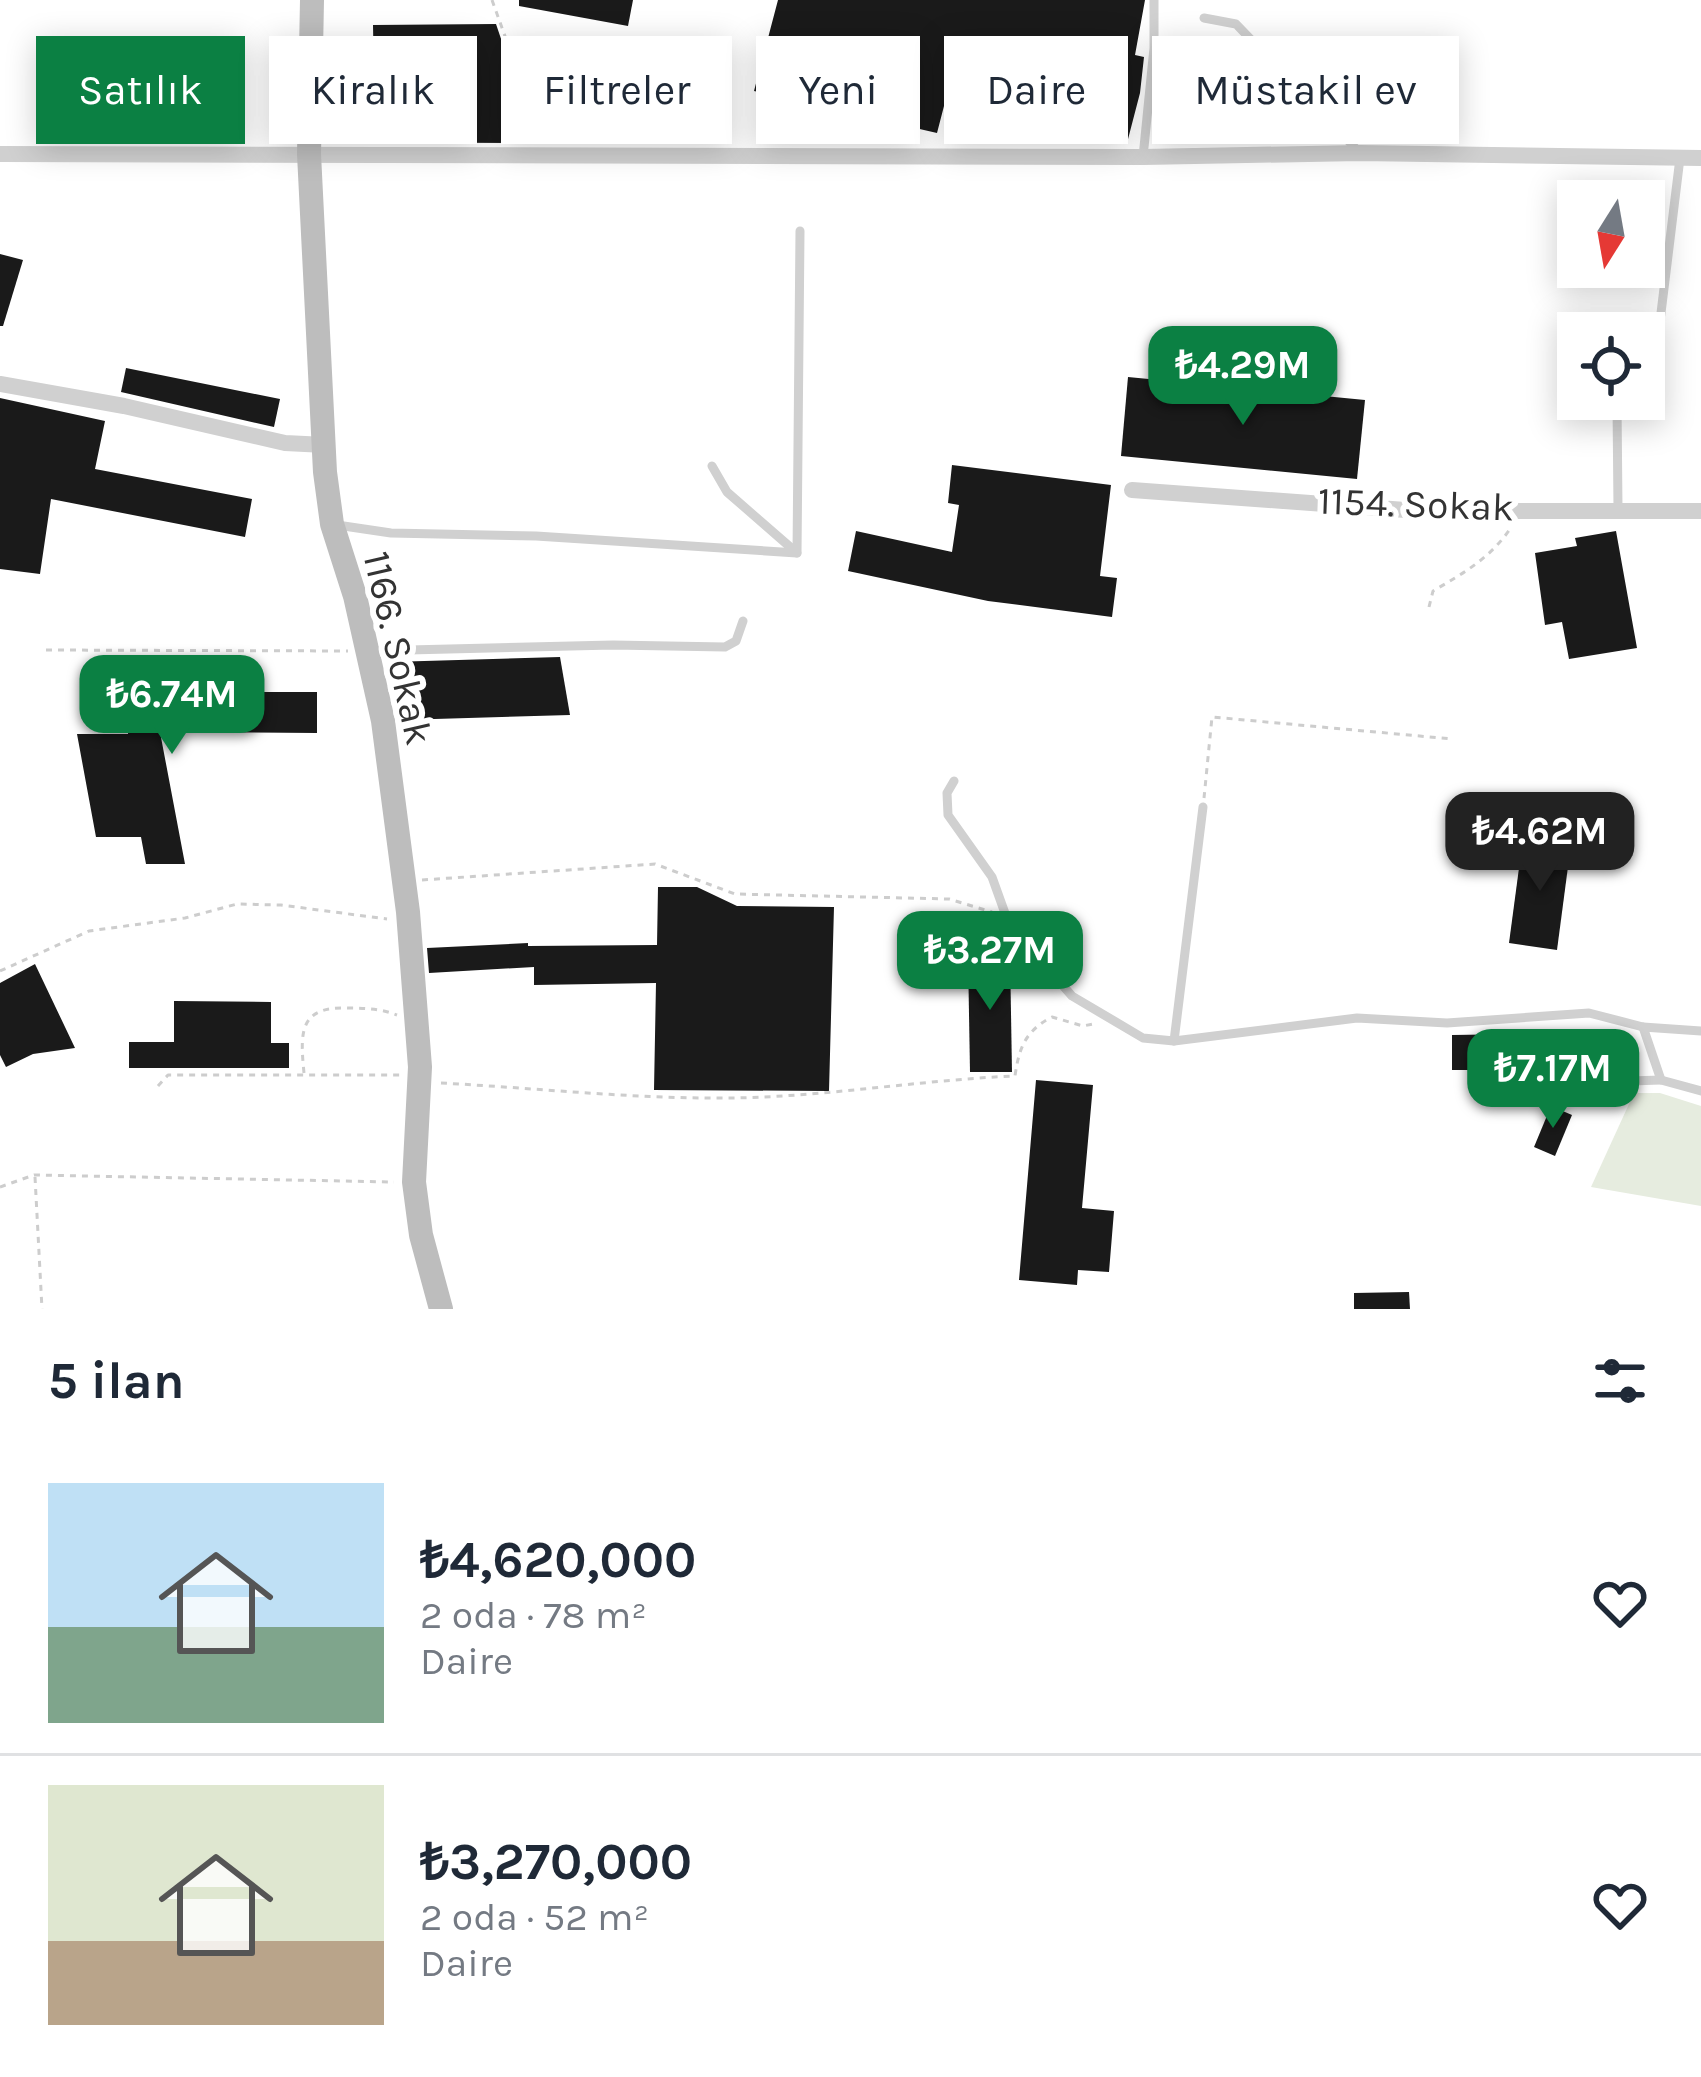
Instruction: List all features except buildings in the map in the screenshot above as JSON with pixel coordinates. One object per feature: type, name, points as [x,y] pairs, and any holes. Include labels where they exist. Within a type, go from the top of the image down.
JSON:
[{"type":"street","name":"1166. Sokak","points":[[312,0],[309,154],[332,524],[355,596],[383,721],[408,912],[416,1022],[419,1082],[414,1182],[421,1235],[441,1309]]},
{"type":"street","points":[[0,154],[1143,157],[1360,153],[1701,158]]},
{"type":"street","points":[[0,384],[285,443],[325,445]]},
{"type":"street","name":"1154. Sokak","points":[[1132,490],[1419,511],[1701,511]]},
{"type":"lane","points":[[1143,157],[1154,0]]},
{"type":"lane","points":[[1204,18],[1236,24],[1360,153]]},
{"type":"lane","points":[[1661,312],[1680,158]]},
{"type":"lane","points":[[797,553],[800,231]]},
{"type":"lane","points":[[1617,420],[1618,509]]},
{"type":"lane","points":[[712,466],[727,492],[797,553]]},
{"type":"lane","points":[[332,524],[391,533],[536,536],[797,553]]},
{"type":"lane","points":[[368,651],[725,647],[736,641],[743,621]]},
{"type":"lane","points":[[954,782],[947,793],[948,815],[992,877],[1006,916],[1072,996],[1143,1038],[1174,1041],[1357,1018],[1447,1023],[1589,1013],[1643,1027],[1701,1031]]},
{"type":"lane","points":[[1174,1041],[1203,808]]},
{"type":"lane","points":[[1643,1027],[1661,1080]]},
{"type":"lane","points":[[1592,1098],[1616,1102],[1630,1081],[1661,1080],[1701,1091]]},
{"type":"path","points":[[492,0],[547,155]]},
{"type":"path","points":[[1429,607],[1433,591],[1472,568],[1501,543],[1522,509]]},
{"type":"path","points":[[46,650],[368,651]]},
{"type":"path","points":[[1203,808],[1212,717],[1452,739]]},
{"type":"path","points":[[402,881],[655,864],[735,894],[949,899],[1006,916]]},
{"type":"path","points":[[0,971],[89,931],[185,918],[237,904],[281,905],[385,920],[408,912]]},
{"type":"path","points":[[304,1073],[304,1028],[313,1012],[323,1007],[386,1011],[416,1022]]},
{"type":"path","points":[[158,1086],[168,1075],[304,1073],[404,1075],[419,1082],[724,1098],[840,1094],[958,1078],[1016,1076],[1027,1035],[1038,1024],[1052,1017],[1083,1026],[1111,1020]]},
{"type":"path","points":[[0,1187],[34,1175],[414,1182]]},
{"type":"path","points":[[34,1175],[42,1309]]},
{"type":"shaded area","points":[[1634,1093],[1660,1093],[1701,1106],[1701,1206],[1591,1187]]}]
